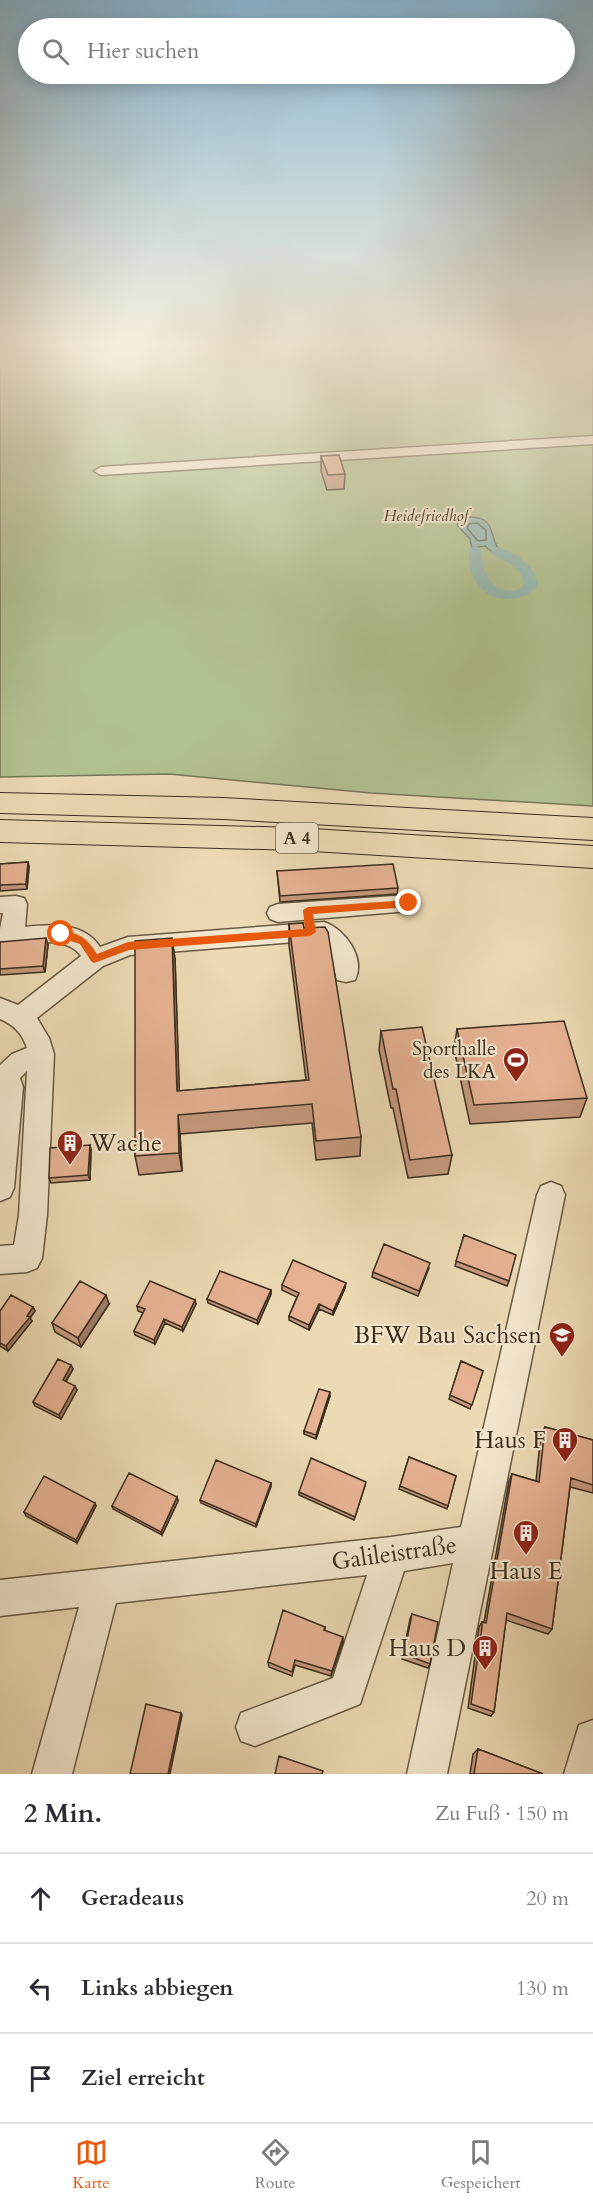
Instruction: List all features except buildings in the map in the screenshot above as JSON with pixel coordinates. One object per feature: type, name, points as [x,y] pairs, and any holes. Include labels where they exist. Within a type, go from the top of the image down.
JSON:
[{"type":"highway","name":"A 4","points":[[0,803],[253,809],[593,829]]},
{"type":"highway","name":"A 4","points":[[0,831],[150,833],[332,840],[593,857]]},
{"type":"street","points":[[101,471],[593,440]]},
{"type":"street","points":[[13,1259],[33,1215],[41,1054],[37,1036],[29,1025],[10,1012],[94,958],[128,946],[309,921],[409,903]]},
{"type":"street","points":[[0,905],[16,904],[6,938],[61,934],[74,936],[83,941],[94,958]]},
{"type":"street","points":[[278,912],[309,921],[334,936],[340,943],[346,973]]},
{"type":"street","points":[[0,1188],[10,1087],[3,1077],[21,1059],[41,1054]]},
{"type":"street","name":"Galileistraße","points":[[0,1598],[391,1555],[475,1542],[551,1195]]},
{"type":"street","points":[[427,1774],[475,1542]]},
{"type":"street","points":[[255,1727],[347,1690],[391,1555]]},
{"type":"street","points":[[52,1774],[102,1588]]},
{"type":"street","points":[[584,1774],[593,1738]]},
{"type":"green space","name":"Heidefriedhof","points":[[0,431],[593,431],[593,806],[371,793],[169,774],[0,777]]},
{"type":"water","points":[[470,517],[479,518],[488,524],[499,550],[492,552],[485,546],[472,548],[470,539],[457,525],[460,520]]},
{"type":"waterway","points":[[475,549],[476,568],[482,582],[492,591],[504,595],[525,592],[531,585],[530,576],[524,568],[497,551]]},
{"type":"place","name":"Sporthalle des LKA","points":[[516,1083]]},
{"type":"place","name":"Wache","points":[[70,1166]]},
{"type":"place","name":"BFW Bau Sachsen","points":[[562,1358]]},
{"type":"place","name":"Haus F","points":[[565,1463]]},
{"type":"place","name":"Haus E","points":[[526,1556]]},
{"type":"place","name":"Haus D","points":[[485,1671]]},
{"type":"route","points":[[61,934],[74,936],[83,941],[94,958],[128,946],[310,932],[308,910],[409,903]]}]
